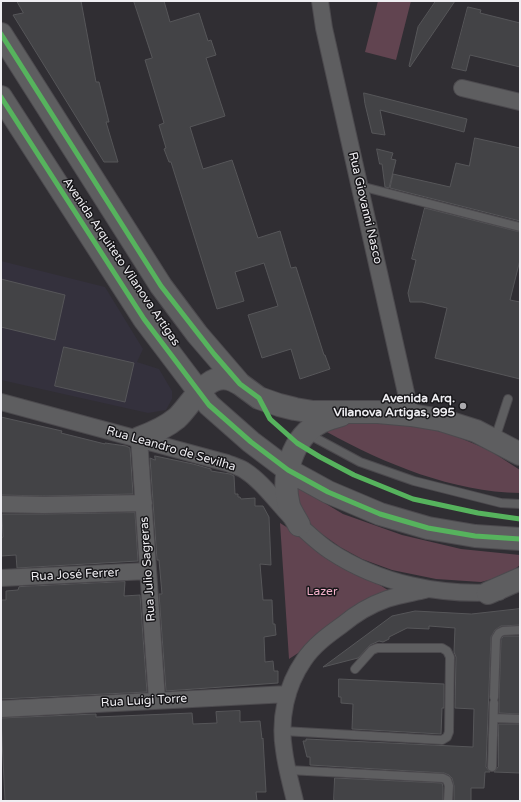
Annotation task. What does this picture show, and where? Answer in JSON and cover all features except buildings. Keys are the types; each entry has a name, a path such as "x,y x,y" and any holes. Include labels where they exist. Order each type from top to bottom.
{"main road":[{"name":"Avenida Arquiteto Vilanova Artigas","path":"1,34 161,286 197,334 240,384 259,398 279,405 313,412 378,412 411,415 446,422 476,431 511,451"},
{"name":"Avenida Arquiteto Vilanova Artigas","path":"1,97 144,319 209,405 251,442 288,470 328,492 380,514 428,528 475,536 520,539"},
{"path":"139,438 162,430 170,424 208,383 216,379 228,379 240,384"},
{"path":"299,525 289,506 287,490 288,470 297,443 305,433 321,422 350,413"},
{"path":"488,593 520,579"}],"street":[{"name":"Rua Giovanni Nasco","path":"320,1 324,28 411,415"},
{"path":"462,88 520,102"},
{"name":"Rua Leandro de Sevilha","path":"1,402 139,438 243,469 260,483 299,525 329,551 358,567 387,579 427,590 457,593 520,591"},
{"name":"Rua Julio Sagreras","path":"139,438 157,700"},
{"path":"1,504 144,503"},
{"name":"Rua José Ferrer","path":"1,578 148,572"},
{"path":"295,801 284,750 283,731 285,705 292,680 304,659 326,637 354,615 369,606 387,599 427,590"},
{"name":"Rua Luigi Torre","path":"1,709 288,694"}],"lane":[{"path":"360,186 520,227"},
{"path":"508,399 511,451"},
{"path":"305,433 360,462 414,481 501,503 520,504"},
{"path":"492,767 496,638 502,631 520,630"},
{"path":"283,731 442,740 447,737 449,732 450,657 447,651 442,648 377,648 372,650 355,669"},
{"path":"494,718 520,720"},
{"path":"288,770 442,778 447,780 449,786 448,801"}],"shaded area":[{"path":"1,261 105,287 143,349 137,362 159,369 172,391 172,399 166,410 148,413 1,380"}],"green space":[{"path":"378,1 411,1 396,60 365,52"},
{"path":"369,422 409,423 453,435 489,450 520,470 520,493 470,488 445,482 372,455 327,432 338,425"},
{"path":"296,486 343,514 402,535 461,549 520,555 520,565 507,575 481,582 436,579 392,570 362,559 340,547 312,527 300,508"},
{"name":"Lazer","path":"280,523 391,592 289,659"}],"cycle path":[{"path":"1,34 161,286 214,354 240,384 259,398 270,419 297,443 320,457 354,475 413,499 478,513 520,519"},
{"path":"1,97 144,319 209,405 251,442 288,470 328,492 380,514 428,528 475,536 520,539"}],"place":[{"name":"Avenida Arq. Vilanova Artigas, 995","path":"463,406"}]}
